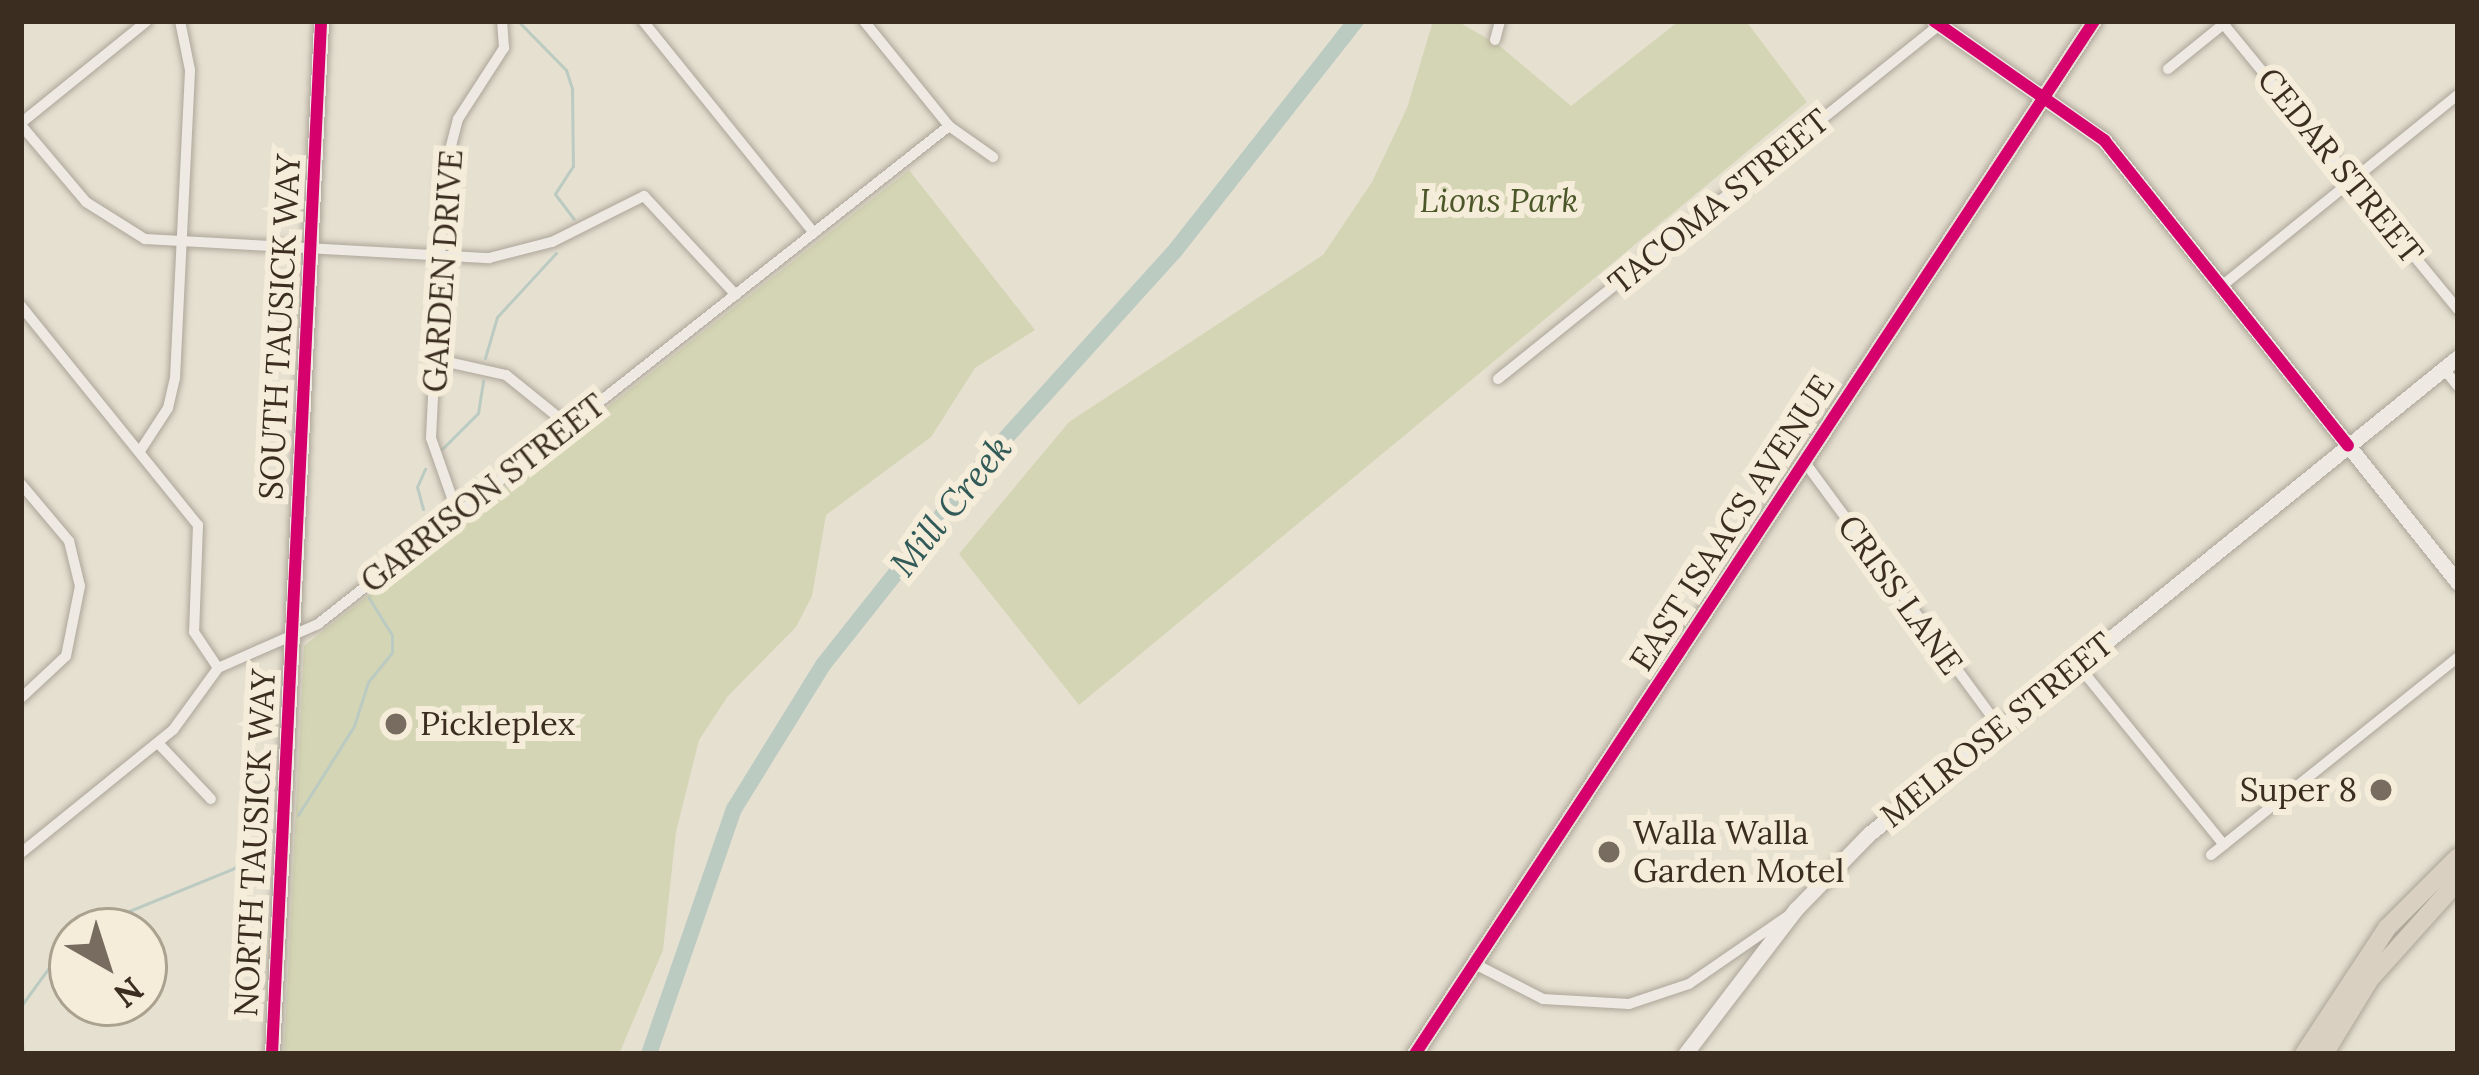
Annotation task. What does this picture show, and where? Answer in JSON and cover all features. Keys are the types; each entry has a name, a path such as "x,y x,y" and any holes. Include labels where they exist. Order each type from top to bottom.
{"highway":[{"path":"2304,1054 2387,928 2458,857"},
{"path":"2324,1054 2370,979 2458,881"}],"main road":[{"name":"SOUTH TAUSICK WAY","path":"292,635 321,21"},
{"name":"EAST ISAACS AVENUE","path":"1415,1054 2094,21"},
{"path":"1937,23 2104,140 2458,583"},
{"name":"MELROSE STREET","path":"1685,1054 1796,909 1856,845 2458,357"},
{"name":"NORTH TAUSICK WAY","path":"272,1054 292,635"}],"street":[{"path":"147,21 21,124 100,215 145,239 440,258 533,249 644,196 736,295"},
{"path":"140,451 173,393 190,70 180,21"},
{"name":"GARDEN DRIVE","path":"457,512 433,461 440,258 452,139 506,39 502,21"},
{"path":"643,21 814,233"},
{"path":"864,21 949,126 993,158"},
{"path":"1495,40 1500,21"},
{"path":"2168,69 2224,22"},
{"name":"CEDAR STREET","path":"2224,22 2458,310"},
{"name":"TACOMA STREET","path":"1498,379 1937,23"},
{"path":"2223,285 2458,95"},
{"name":"GARRISON STREET","path":"21,854 158,743 218,668 318,624 949,126"},
{"path":"21,306 202,535 194,625 218,668"},
{"path":"434,358 506,375 568,425"},
{"path":"2444,369 2458,386"},
{"name":"CRISS LANE","path":"1804,461 1999,726"},
{"path":"21,484 69,541 80,586 66,656 21,698"},
{"path":"2211,855 2458,657"},
{"path":"2078,664 2224,845"},
{"path":"158,743 211,799"},
{"path":"1475,964 1543,999 1629,1004 1689,984 1796,909"}],"green space":[{"name":"Lions Park","path":"1433,21 1457,21 1500,46 1571,106 1679,21 1746,21 1807,102 1079,705 959,554 1069,422 1323,255 1372,182 1407,108"},
{"path":"909,170 1035,330 975,368 931,437 826,515 812,596 796,627 728,696 699,740 676,832 663,950 619,1054 284,1054 304,646"}],"waterway":[{"path":"518,21 566,70 572,88 573,166 555,194 574,219"},
{"name":"Mill Creek","path":"649,1054 734,809 823,665 984,462 1174,252 1356,21"},
{"path":"485,358 497,317 556,253"},
{"path":"442,449 478,413 483,380"},
{"path":"423,509 417,487 425,469"},
{"path":"457,493 481,475"},
{"path":"421,524 443,504"},
{"path":"361,580 420,524"},
{"path":"298,815 354,726 368,682 392,652 392,635 369,598"},
{"path":"139,907 234,868 268,842"},
{"path":"21,1006 48,969"},
{"path":"21,1032 23,1054"}],"cycle path":[{"path":"272,1054 321,21"},
{"path":"1934,21 2104,140 2348,446"},
{"path":"1415,1054 2094,21"}],"place":[{"name":"Pickleplex","path":"396,724"},
{"name":"Super 8","path":"2381,790"},
{"name":"Walla Walla Garden Motel","path":"1609,852"}]}
